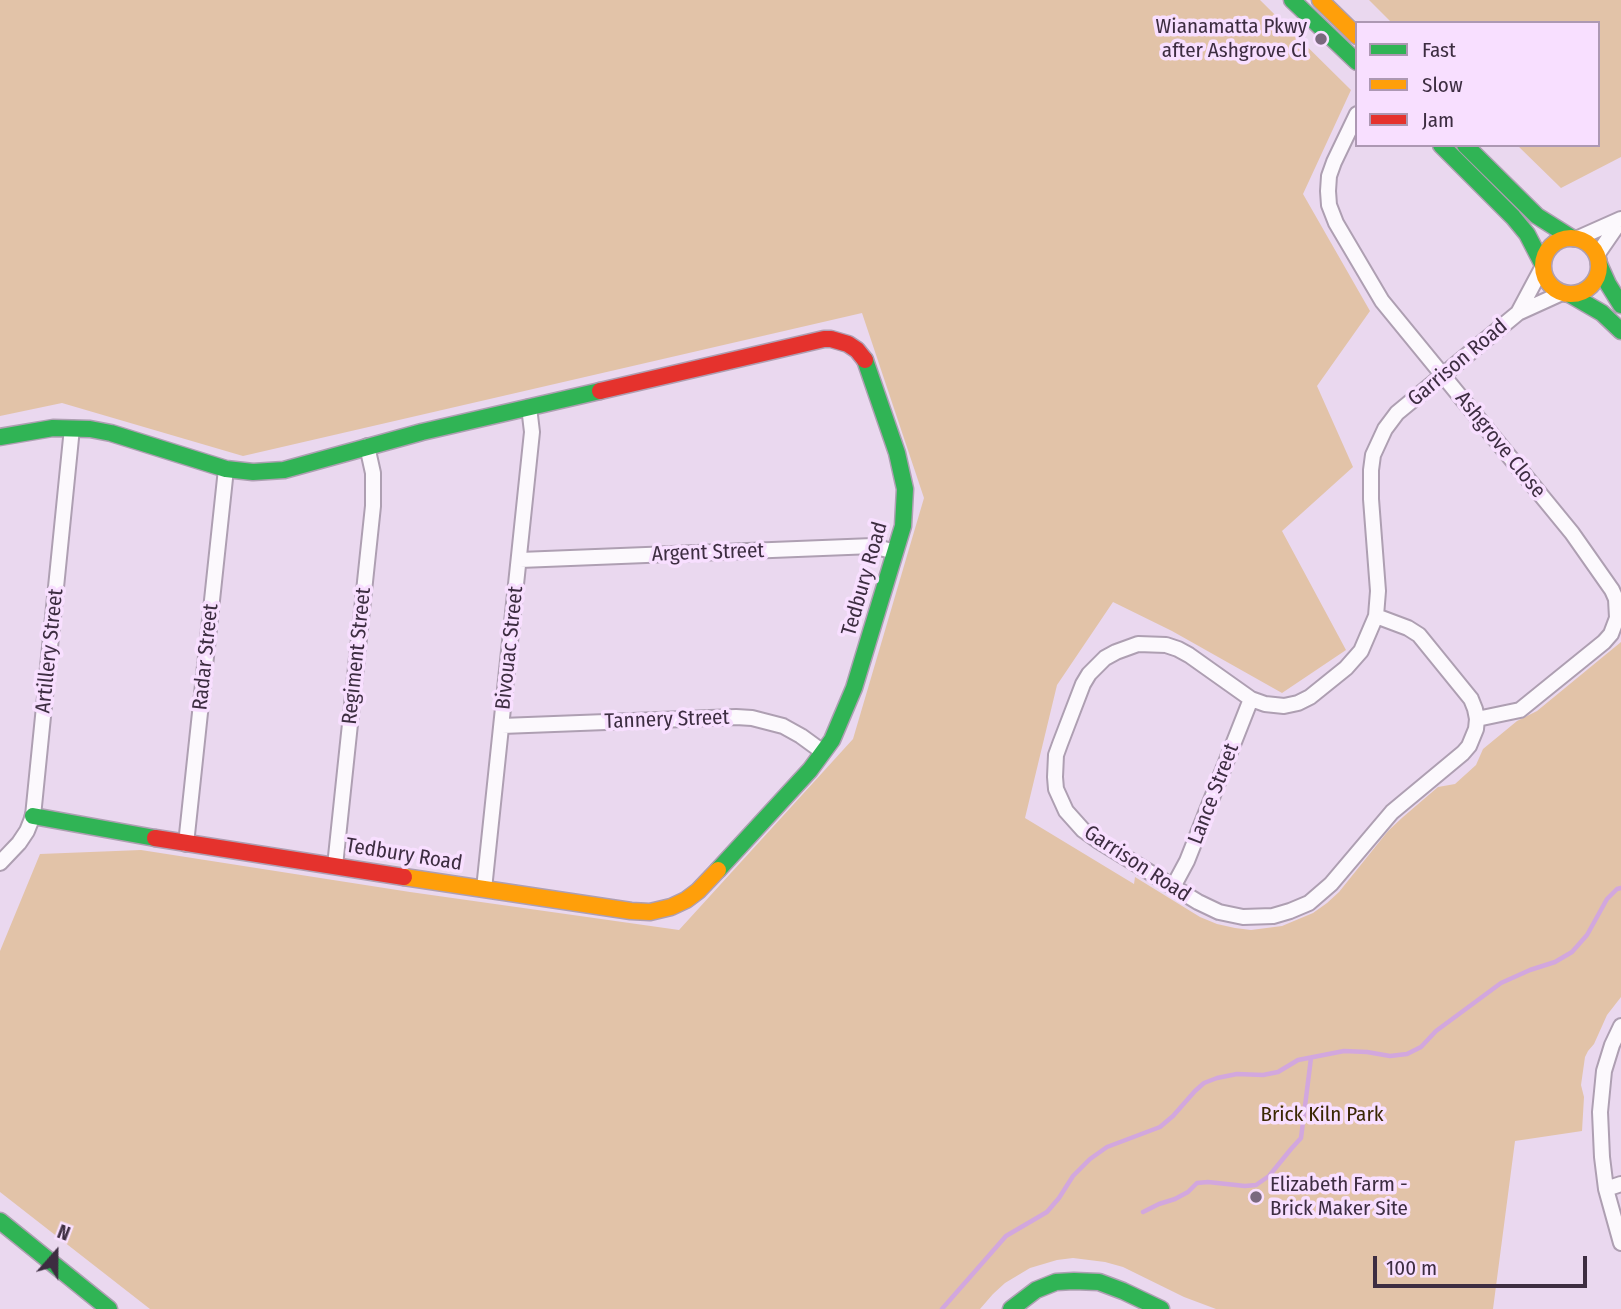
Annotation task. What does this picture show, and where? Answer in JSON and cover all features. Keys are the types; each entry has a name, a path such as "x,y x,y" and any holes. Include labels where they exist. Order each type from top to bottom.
{"street":[{"path":"1292,0 1355,60"},
{"path":"1320,0 1355,35"},
{"name":"Ashgrove Close","path":"1355,118 1329,176 1329,205 1336,223 1382,301 1572,533 1612,590 1618,607 1615,626 1604,642 1531,702 1520,710 1477,719"},
{"path":"1443,147 1527,234 1549,285 1602,313 1621,331"},
{"path":"1467,147 1537,216 1589,244 1621,305"},
{"path":"1542,265 1548,249 1560,240 1574,238 1621,220"},
{"path":"1567,294 1578,294 1590,288 1597,277 1598,260 1621,220"},
{"name":"Garrison Road","path":"1518,313 1542,265"},
{"name":"Garrison Road","path":"1477,719 1469,746 1392,811 1331,884 1308,903 1281,914 1265,917 1243,917 1219,912 1173,887 1083,831 1066,811 1056,789 1055,766 1060,744 1089,674 1105,658 1127,647 1153,644 1178,649 1251,699 1284,706 1310,697 1346,668 1367,640 1376,616 1378,591 1371,470 1373,456 1384,429 1398,413 1518,313 1567,294"},
{"name":"Tedbury Road","path":"0,437 34,430 72,428 111,433 226,469 253,472 284,470 422,432 824,339 848,344 865,360 901,468 905,489 903,526 838,729 810,770 698,891 671,907 650,912 631,911 186,844 33,816"},
{"name":"Bivouac Street","path":"484,889 532,432 529,407"},
{"name":"Artillery Street","path":"0,863 19,843 33,816 72,428"},
{"name":"Regiment Street","path":"335,866 373,506 373,473 367,446"},
{"name":"Radar Street","path":"186,844 226,469"},
{"name":"Argent Street","path":"520,560 873,546 895,552"},
{"path":"1376,616 1419,635 1471,699 1477,719"},
{"name":"Lance Street","path":"1173,887 1187,861 1251,699"},
{"name":"Tannery Street","path":"502,726 752,718 783,726 823,752"},
{"path":"1621,1026 1604,1071 1600,1112 1606,1189 1621,1243"},
{"path":"1606,1189 1621,1184"},
{"path":"0,1221 109,1309"},
{"path":"1011,1309 1036,1290 1055,1282 1074,1280 1099,1282 1161,1309"}],"green space":[{"name":"Brick Kiln Park","path":"0,0 1260,0 1351,90 1303,194 1370,311 1317,386 1353,467 1282,531 1346,650 1282,693 1172,631 1113,602 1057,685 1025,818 1134,884 1135,877 1200,917 1217,924 1251,930 1282,926 1313,913 1327,903 1403,817 1438,787 1455,784 1476,765 1483,749 1517,721 1537,711 1621,642 1621,997 1607,1015 1585,1057 1581,1085 1584,1097 1582,1131 1515,1141 1493,1309 1216,1309 1184,1297 1123,1267 1073,1258 1030,1268 1005,1283 980,1309 150,1309 0,1192 0,951 40,854 141,850 679,930 853,739 924,498 862,313 243,456 62,403 0,416"},
{"path":"1369,0 1621,0 1621,157 1561,188 1519,147 1600,147 1600,21 1390,21"}],"waterway":[{"path":"942,1309 1006,1236 1047,1212 1073,1176 1090,1159 1107,1147 1160,1127 1204,1083 1237,1074 1263,1075 1278,1072 1298,1060 1344,1051 1390,1056 1407,1054 1421,1047 1436,1031 1501,983 1555,962 1572,952 1587,935 1607,899 1621,888"},
{"path":"1143,1212 1175,1199 1197,1183 1256,1185 1269,1176 1301,1138 1311,1058"}],"traffic: fast":[{"path":"1292,0 1355,60"},
{"path":"1443,147 1513,217 1527,234 1542,263"},
{"path":"1467,147 1537,216 1572,238"},
{"path":"1599,264 1621,305"},
{"path":"1571,295 1602,313 1621,331"},
{"path":"718,870 810,770 832,740 854,688 903,526 905,489 897,453 865,360"},
{"path":"0,437 53,428 90,429 226,469 253,472 284,470 422,432 600,391"},
{"path":"33,816 155,838"},
{"path":"0,1221 109,1309"},
{"path":"1011,1309 1036,1290 1056,1282 1074,1281 1099,1282 1161,1309"}],"traffic: slow":[{"path":"1320,0 1355,34"},
{"path":"1565,238 1577,238 1587,242 1595,250 1599,266 1595,282 1587,290 1577,294 1565,294 1555,290 1547,282 1543,272 1543,260 1547,250 1555,242 1565,238"},
{"path":"404,877 650,912 686,900 718,870"}],"traffic: jam":[{"path":"600,391 824,339 848,344 865,360"},
{"path":"155,838 404,877"}],"place":[{"name":"Wianamatta Pkwy after Ashgrove Cl","path":"1321,39"},
{"name":"Elizabeth Farm - Brick Maker Site","path":"1256,1197"}]}
